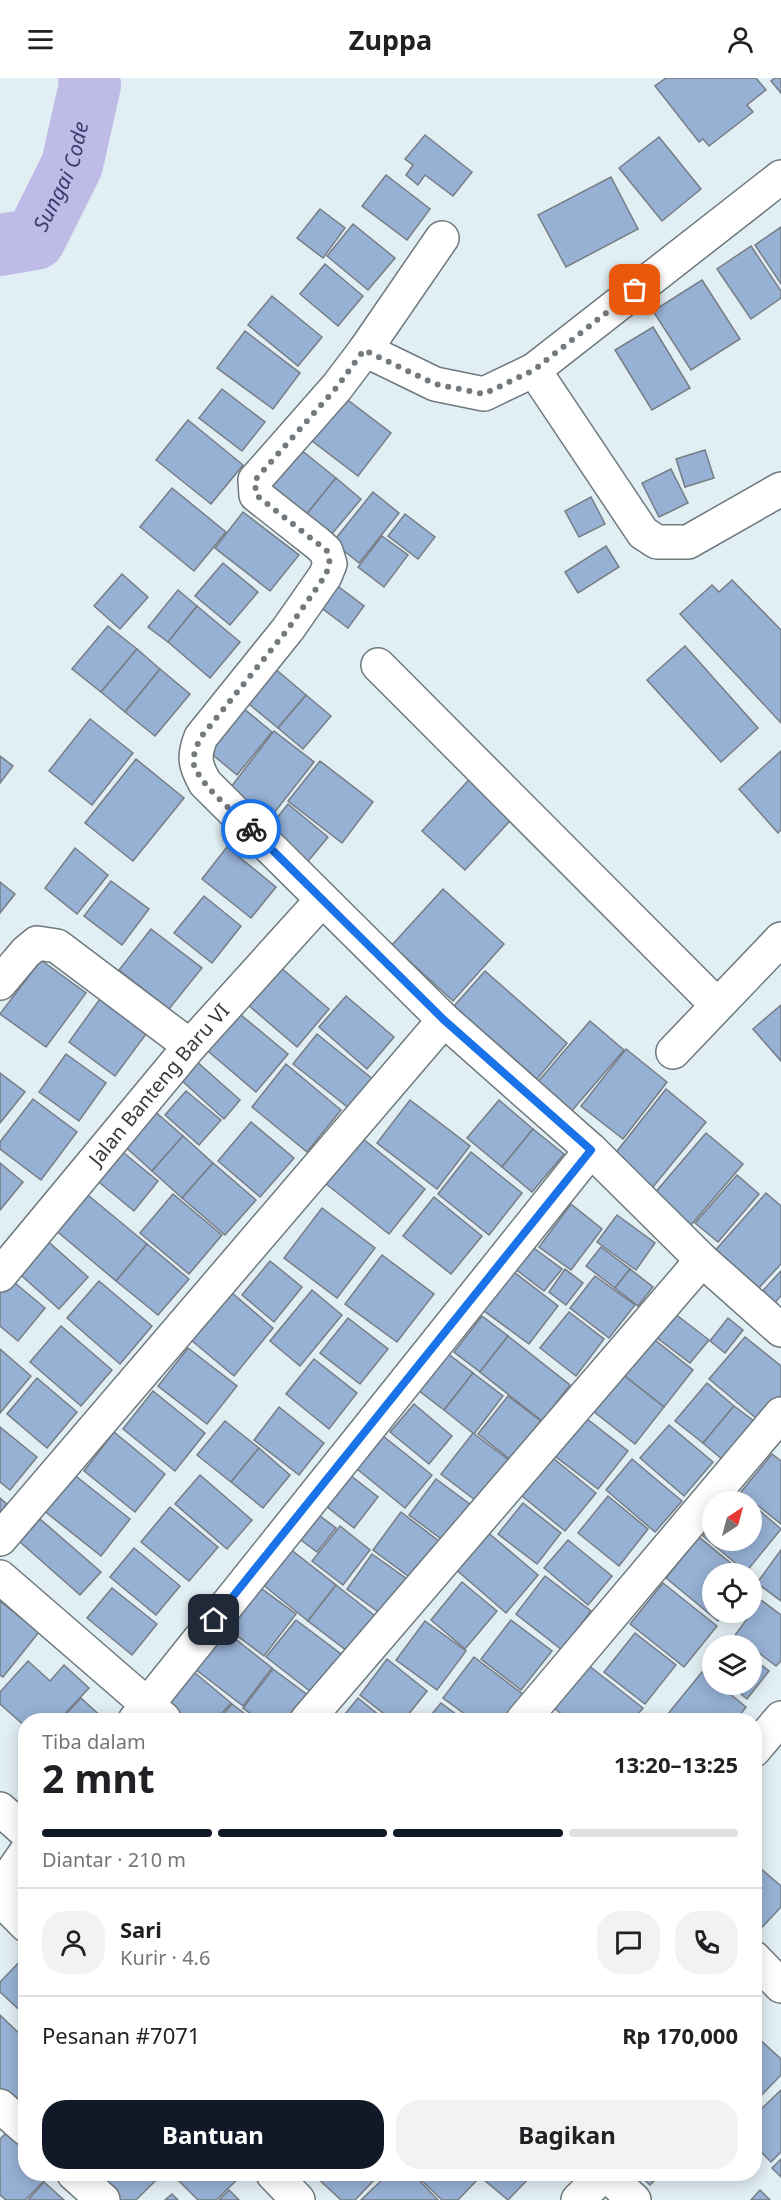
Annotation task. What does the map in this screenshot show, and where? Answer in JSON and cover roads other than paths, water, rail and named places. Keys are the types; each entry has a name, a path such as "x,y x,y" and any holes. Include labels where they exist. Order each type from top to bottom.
{"street":[{"path":"364,350 435,384 484,394 534,370 781,177"},
{"path":"442,238 337,387 255,480 256,495 327,551 330,564 325,576 288,629 201,737 195,752 194,765 205,783 444,1020 591,1150 702,1260 781,1330"},
{"path":"534,370 643,533 657,542 688,542 781,489"},
{"path":"378,665 717,1005"},
{"name":"Jalan Banteng Baru VI","path":"0,1275 190,1046 322,900"},
{"path":"673,1052 781,939"},
{"path":"0,983 26,952 37,943 57,946 190,1046"},
{"path":"0,1539 444,1020"},
{"path":"151,1713 591,1150"},
{"path":"313,1713 702,1260"},
{"path":"529,1713 781,1413"},
{"path":"0,1577 147,1713"},
{"path":"762,1741 781,1718"},
{"path":"0,1809 18,1825"},
{"path":"0,1890 18,1864"},
{"path":"0,1899 18,1916"},
{"path":"762,1966 781,1986"},
{"path":"82,2181 103,2200"},
{"path":"280,2181 298,2200"},
{"path":"578,2200 598,2181"},
{"path":"613,2181 634,2200"}],"waterway":[{"name":"Sungai Code","path":"0,245 35,239 72,165 90,85 89,78"}]}
